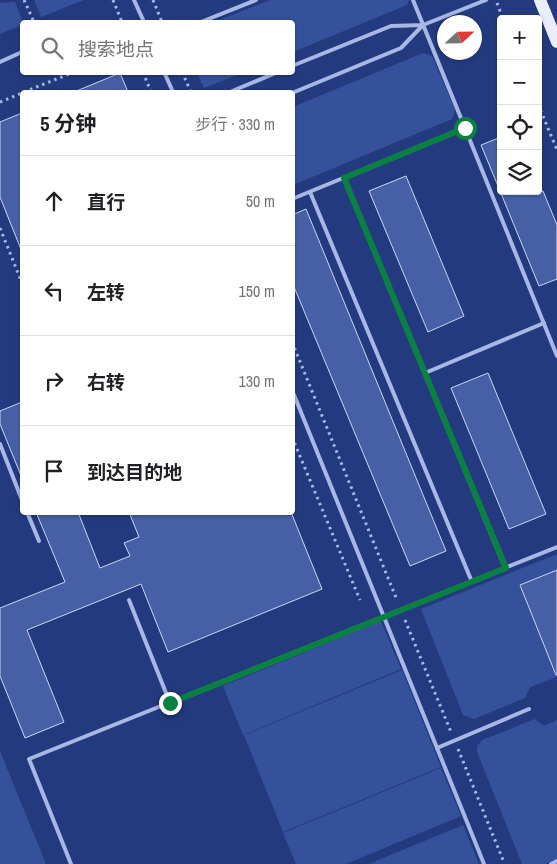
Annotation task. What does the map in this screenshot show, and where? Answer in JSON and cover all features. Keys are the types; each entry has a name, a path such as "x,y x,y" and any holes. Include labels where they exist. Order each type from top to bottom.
{"main road":[{"path":"540,0 557,42"}],"lane":[{"path":"134,0 143,20"},
{"path":"206,20 256,0"},
{"path":"412,0 557,356"},
{"path":"295,65 391,26 423,25 486,0"},
{"path":"295,92 401,48 423,25"},
{"path":"0,62 20,53"},
{"path":"165,75 172,90"},
{"path":"235,90 271,75"},
{"path":"295,198 465,128"},
{"path":"344,178 506,568"},
{"path":"310,192 472,582"},
{"path":"425,373 544,323"},
{"path":"295,397 484,864"},
{"path":"0,444 20,495"},
{"path":"29,515 39,541"},
{"path":"72,864 29,759 557,547"},
{"path":"128,600 170,703"},
{"path":"437,748 529,709"},
{"path":"551,864 557,861"}],"path":[{"path":"24,0 33,20"},
{"path":"113,0 121,20"},
{"path":"153,0 161,20"},
{"path":"495,0 501,15"},
{"path":"30,90 67,75"},
{"path":"143,75 150,90"},
{"path":"183,75 189,90"},
{"path":"0,102 20,94"},
{"path":"538,105 557,150"},
{"path":"0,228 20,279"},
{"path":"295,444 360,600"}],"shaded area":[{"path":"34,0 84,0 41,17"},
{"path":"270,0 409,0 407,5 295,51 295,20 220,20"},
{"path":"15,2 22,20 20,20 20,26 0,34 0,3"},
{"path":"423,53 432,56 455,110 452,119 295,184 295,106"},
{"path":"198,75 237,75 204,88"},
{"path":"557,554 557,570 520,585 557,677 530,687 525,698 474,719 463,715 421,609"},
{"path":"381,621 401,669 243,735 223,686"},
{"path":"402,670 441,767 283,832 244,735"},
{"path":"535,719 544,726 557,720 557,859 545,864 522,864 477,752 477,746 482,740"},
{"path":"0,751 46,864 0,864"},
{"path":"441,768 461,816 346,864 296,864 283,833"},
{"path":"463,825 479,864 369,864"}],"building":[{"path":"115,75 121,75 127,90 79,90"},
{"path":"20,114 20,247 0,197 0,122"},
{"path":"497,139 497,184 481,145"},
{"path":"406,176 464,316 428,332 369,191"},
{"path":"543,191 557,225 557,279 539,286 502,195 542,195"},
{"path":"306,209 446,551 410,566 295,289 295,214"},
{"path":"488,373 546,514 509,529 451,388"},
{"path":"20,403 20,473 0,424 0,411"},
{"path":"37,515 79,515 100,568 130,556 124,543 139,537 130,515 292,515 322,589 168,652 141,584 27,630 64,722 25,738 0,676 0,608 65,582"},
{"path":"557,570 557,675 556,675 520,585"}],"route":[{"path":"170,703 506,568 344,178 465,128"}]}
